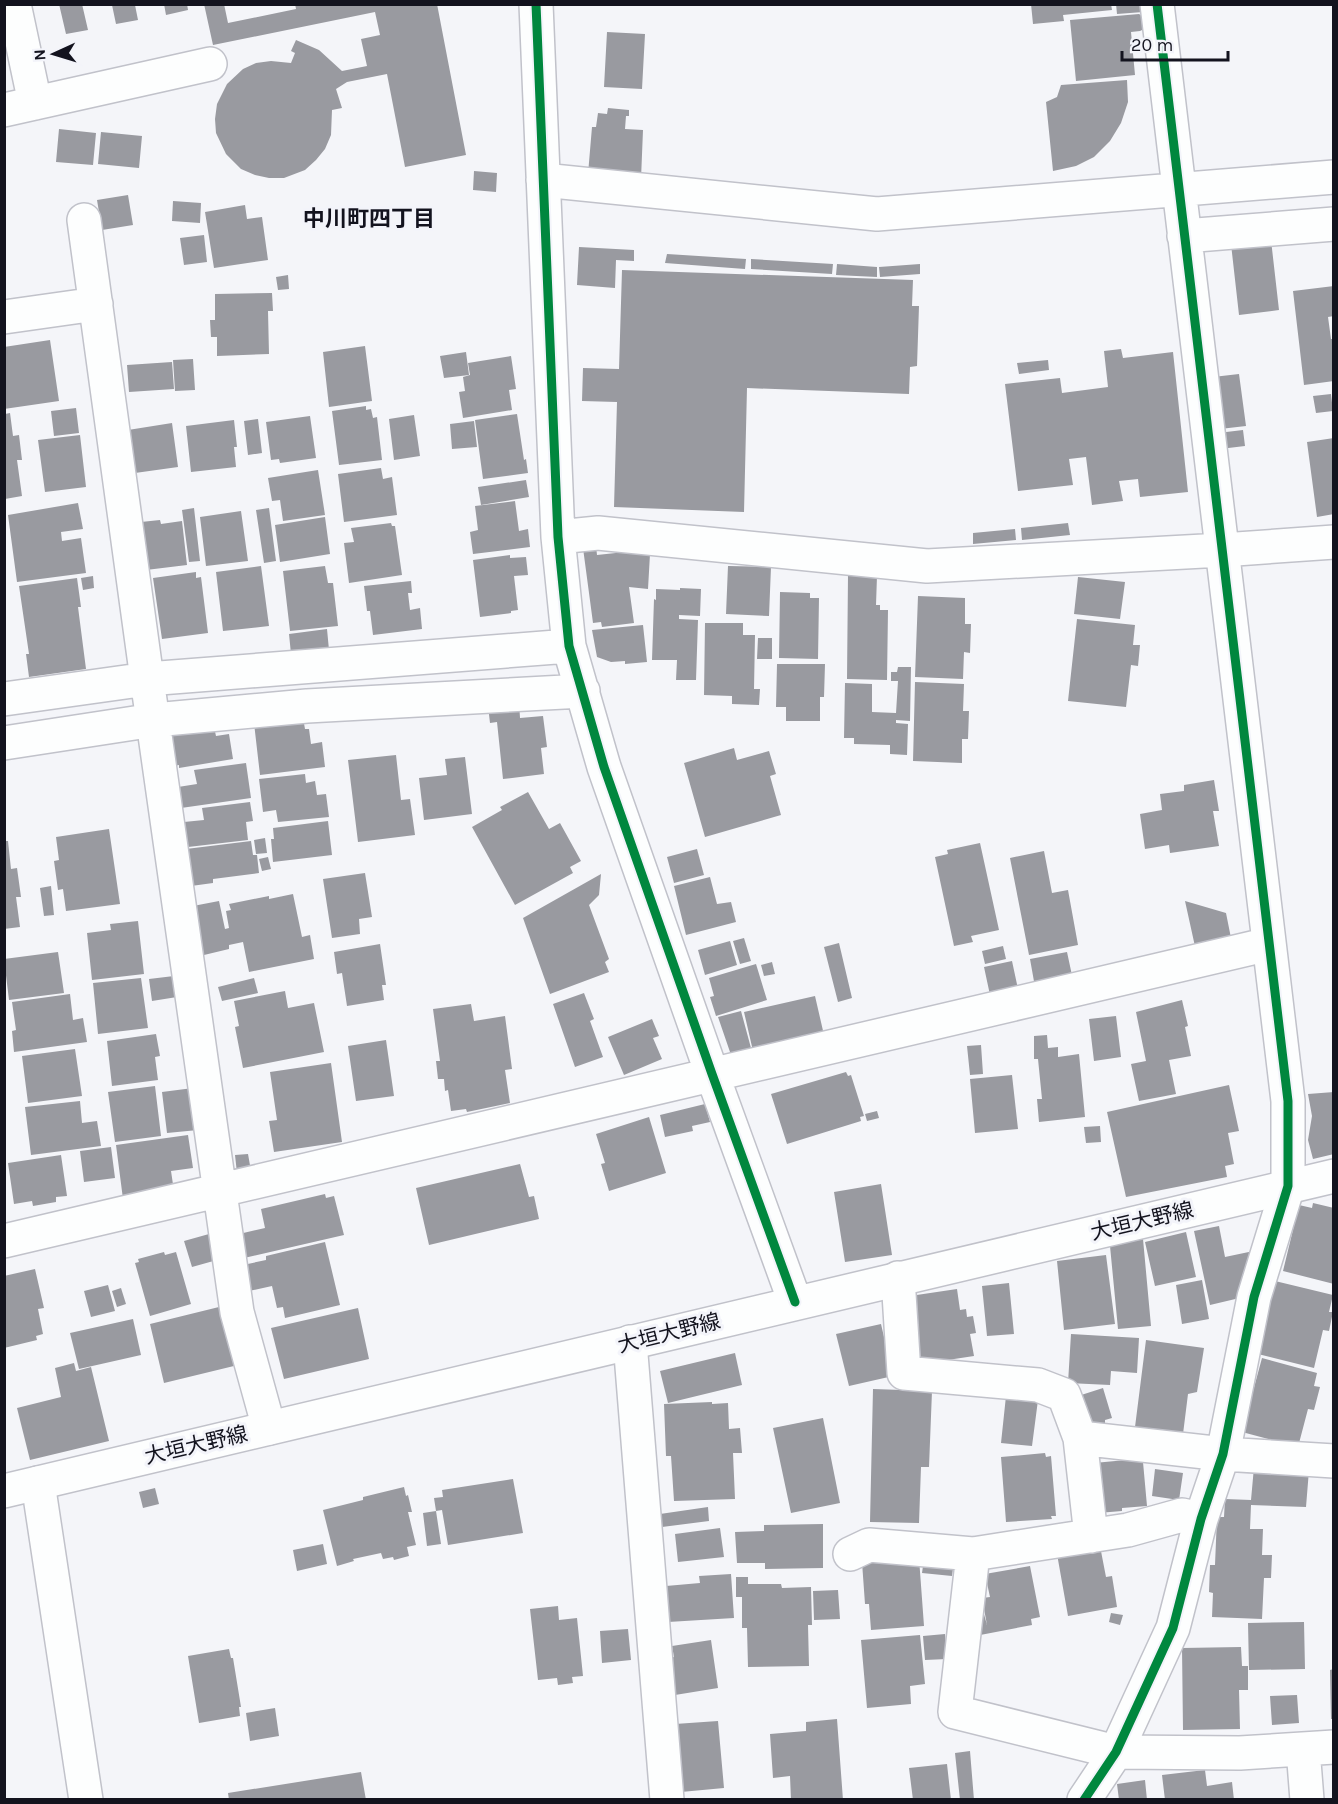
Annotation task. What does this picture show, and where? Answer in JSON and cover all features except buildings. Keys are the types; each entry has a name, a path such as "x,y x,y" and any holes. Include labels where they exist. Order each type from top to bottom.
{"street":[{"path":"14,4 20,106 210,64"},
{"path":"536,4 558,537 569,646 604,766 795,1302"},
{"path":"1084,1800 1116,1752 1173,1628 1201,1519 1223,1454 1254,1297 1288,1186 1288,1101 1157,4"},
{"path":"543,180 877,214 1334,177"},
{"path":"84,220 237,1312 269,1428"},
{"path":"1184,236 1334,225"},
{"path":"4,316 96,304"},
{"path":"558,537 598,533 927,566 1334,542"},
{"path":"4,699 147,679 569,646"},
{"path":"4,742 154,720 307,706 583,691"},
{"path":"4,1241 1269,944"},
{"name":"大垣大野線","path":"4,1491 1334,1176"},
{"path":"898,1278 904,1373 1038,1385 1064,1395 1080,1438 1091,1536"},
{"path":"630,1342 667,1800"},
{"path":"1080,1438 1223,1454 1334,1461"},
{"path":"38,1483 86,1800"},
{"path":"850,1554 869,1545 973,1554 1128,1530 1182,1515 1201,1519"},
{"path":"973,1554 956,1712 1116,1752 1240,1753 1318,1748 1307,1800"}],"cycle path":[{"path":"536,4 558,537 569,646 604,767 795,1302"},
{"path":"1084,1800 1116,1752 1173,1628 1201,1519 1223,1454 1254,1297 1288,1186 1288,1101 1157,4"}],"district":[{"name":"中川町四丁目","path":"369,218"}]}
